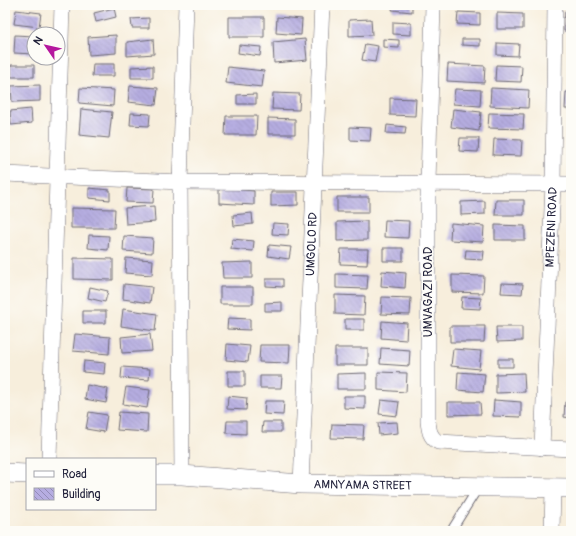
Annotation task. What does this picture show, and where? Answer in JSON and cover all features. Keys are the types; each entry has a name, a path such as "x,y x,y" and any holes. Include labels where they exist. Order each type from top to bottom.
{"street":[{"path":"49,458 62,5"},
{"path":"182,475 180,182 186,5"},
{"name":"UMGOLO RD","path":"301,484 313,182 322,5"},
{"name":"UMVAGAZI ROAD","path":"434,5 428,182 428,421 430,433 433,439 438,442 571,449"},
{"name":"MPEZENI ROAD","path":"542,448 553,184 555,5"},
{"path":"5,174 180,182 428,182 571,184"},
{"path":"5,473 26,474"},
{"name":"AMNYAMA STREET","path":"156,475 182,475 301,484 562,488"},
{"path":"552,531 562,488"}],"lane":[{"path":"451,531 479,487"},
{"path":"444,531 456,523"}],"building":[{"path":"281,5 304,5 304,8"},
{"path":"393,5 412,5 412,12 392,10"},
{"path":"114,8 116,17 96,22 94,13"},
{"path":"16,10 41,13 39,26 14,24"},
{"path":"565,11 571,12 571,31 564,31"},
{"path":"458,12 480,13 480,25 457,24"},
{"path":"497,13 523,14 523,29 497,29"},
{"path":"229,17 264,17 264,37 229,37"},
{"path":"277,17 302,19 301,35 276,33"},
{"path":"149,18 149,28 132,28 131,19"},
{"path":"371,19 372,35 349,36 349,20"},
{"path":"393,22 411,23 411,35 393,34"},
{"path":"15,35 26,36 26,54 14,53"},
{"path":"116,35 116,53 89,55 88,37"},
{"path":"153,39 154,54 127,56 127,42"},
{"path":"305,39 307,60 274,63 273,42"},
{"path":"383,39 399,40 399,48 383,47"},
{"path":"462,39 480,39 480,46 462,45"},
{"path":"497,43 519,44 518,56 497,55"},
{"path":"365,44 378,46 375,62 362,60"},
{"path":"239,45 261,47 260,56 238,53"},
{"path":"93,64 114,64 114,76 92,76"},
{"path":"448,64 485,66 484,83 447,81"},
{"path":"11,65 34,66 34,77 11,77"},
{"path":"496,65 522,66 521,82 495,81"},
{"path":"153,66 153,78 131,78 131,67"},
{"path":"228,67 264,71 262,87 226,83"},
{"path":"40,85 40,101 12,102 11,86"},
{"path":"130,86 158,88 156,105 128,102"},
{"path":"80,88 114,90 113,106 79,103"},
{"path":"491,88 529,90 528,108 490,106"},
{"path":"455,89 481,90 480,106 453,104"},
{"path":"566,92 571,92 571,109 565,109"},
{"path":"273,93 300,94 299,110 272,109"},
{"path":"256,94 256,104 237,104 237,95"},
{"path":"390,98 416,99 415,116 390,115"},
{"path":"31,109 32,123 11,125 10,111"},
{"path":"81,109 112,112 109,138 79,135"},
{"path":"453,109 481,112 479,131 451,127"},
{"path":"131,113 150,114 149,126 130,125"},
{"path":"489,113 524,114 523,129 488,128"},
{"path":"226,116 257,116 256,135 225,135"},
{"path":"268,118 295,119 295,134 268,134"},
{"path":"387,125 406,127 405,134 386,133"},
{"path":"350,127 371,128 370,141 350,140"},
{"path":"460,138 479,138 478,152 459,151"},
{"path":"494,139 522,140 521,156 493,155"},
{"path":"89,188 110,190 110,200 89,198"},
{"path":"127,188 154,189 153,203 126,202"},
{"path":"219,188 254,191 254,205 219,203"},
{"path":"271,192 298,192 298,205 271,206"},
{"path":"337,197 369,197 369,212 337,212"},
{"path":"496,200 524,200 524,215 495,215"},
{"path":"485,201 485,214 461,215 461,202"},
{"path":"154,206 155,222 126,224 125,208"},
{"path":"71,208 115,209 114,228 71,228"},
{"path":"252,213 253,224 234,226 233,215"},
{"path":"385,220 409,221 408,238 384,237"},
{"path":"367,221 367,240 337,241 337,222"},
{"path":"273,223 289,224 288,235 272,234"},
{"path":"451,223 484,226 483,242 450,240"},
{"path":"495,225 525,226 525,240 495,240"},
{"path":"89,235 109,236 108,250 88,248"},
{"path":"124,236 153,238 152,253 123,251"},
{"path":"232,239 254,241 253,251 231,249"},
{"path":"269,245 291,247 289,259 268,256"},
{"path":"383,248 403,248 403,261 383,261"},
{"path":"341,249 368,249 367,265 340,264"},
{"path":"466,250 484,251 483,260 465,259"},
{"path":"74,258 113,259 113,280 74,279"},
{"path":"126,258 153,260 152,275 125,273"},
{"path":"252,262 252,278 223,278 222,263"},
{"path":"382,271 406,273 405,288 381,286"},
{"path":"336,274 368,275 367,289 336,288"},
{"path":"452,275 484,276 483,293 452,292"},
{"path":"266,279 283,279 283,287 266,286"},
{"path":"502,283 523,284 522,294 501,293"},
{"path":"124,284 152,287 150,303 123,299"},
{"path":"90,287 108,291 105,302 88,298"},
{"path":"220,287 253,287 253,304 220,304"},
{"path":"335,295 365,296 364,315 335,314"},
{"path":"382,297 411,298 410,315 381,314"},
{"path":"462,297 481,298 480,309 461,308"},
{"path":"282,302 282,311 265,311 265,303"},
{"path":"123,309 157,314 155,331 121,326"},
{"path":"83,311 106,311 106,323 83,323"},
{"path":"228,318 250,319 250,330 227,329"},
{"path":"345,319 364,319 364,330 345,330"},
{"path":"382,321 407,323 406,340 381,338"},
{"path":"450,326 485,326 484,342 450,342"},
{"path":"496,327 522,327 522,341 497,342"},
{"path":"75,334 110,337 109,354 73,351"},
{"path":"150,334 152,351 122,353 121,337"},
{"path":"227,344 250,346 248,362 226,360"},
{"path":"260,345 290,345 289,363 259,362"},
{"path":"335,348 368,348 368,365 335,365"},
{"path":"381,348 410,350 409,366 380,364"},
{"path":"453,349 481,351 479,369 451,366"},
{"path":"498,359 513,359 513,367 498,367"},
{"path":"84,361 105,363 104,374 83,372"},
{"path":"122,367 150,369 149,380 121,378"},
{"path":"228,371 245,371 245,386 228,386"},
{"path":"378,372 407,373 406,392 378,390"},
{"path":"458,372 485,374 483,392 457,390"},
{"path":"366,373 366,389 337,389 337,374"},
{"path":"524,373 525,392 496,393 496,374"},
{"path":"260,376 282,376 281,388 260,388"},
{"path":"87,385 108,389 106,403 85,399"},
{"path":"126,387 150,390 147,408 123,404"},
{"path":"228,396 247,398 246,410 227,409"},
{"path":"344,396 365,396 365,409 344,408"},
{"path":"381,400 399,402 397,416 379,414"},
{"path":"494,400 521,402 521,417 493,416"},
{"path":"265,401 284,401 283,415 264,414"},
{"path":"448,402 480,402 481,414 448,415"},
{"path":"565,402 571,402 571,418 564,417"},
{"path":"89,412 107,415 104,432 86,429"},
{"path":"119,412 148,414 147,432 117,430"},
{"path":"227,421 246,421 246,434 226,433"},
{"path":"263,422 281,422 281,432 262,432"},
{"path":"397,422 398,433 379,435 378,423"},
{"path":"332,424 364,425 363,439 331,438"}]}
